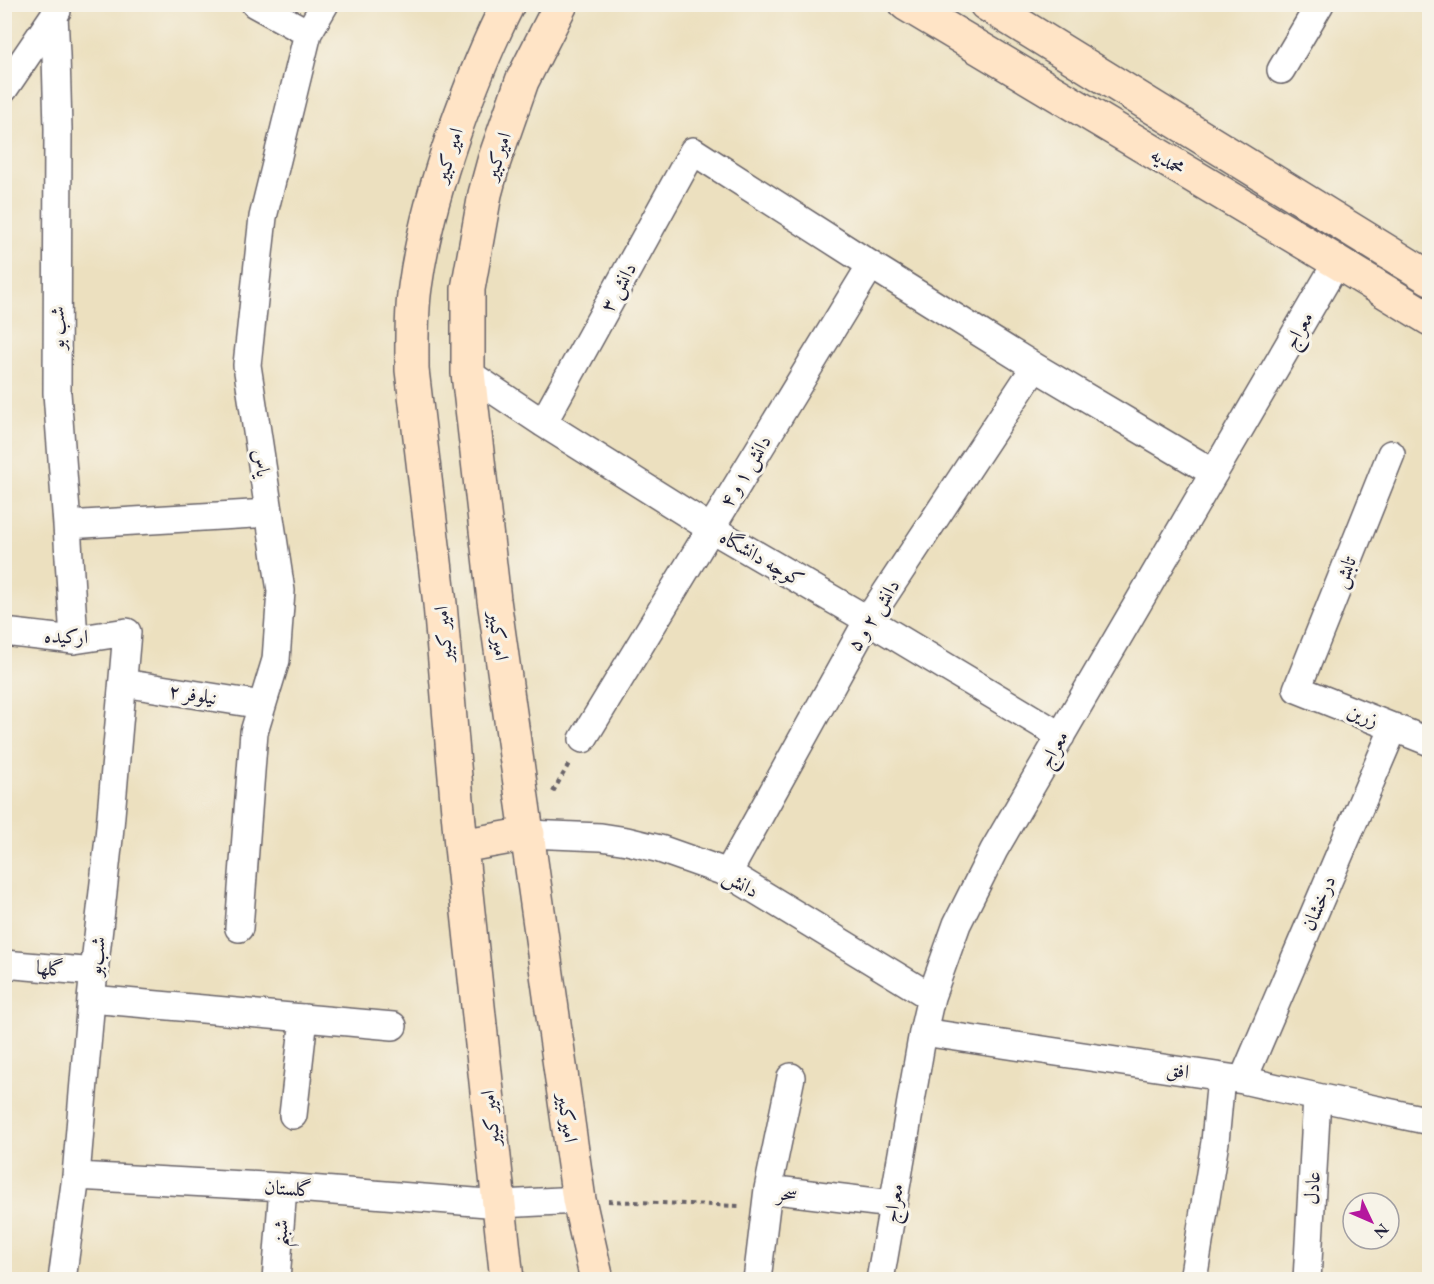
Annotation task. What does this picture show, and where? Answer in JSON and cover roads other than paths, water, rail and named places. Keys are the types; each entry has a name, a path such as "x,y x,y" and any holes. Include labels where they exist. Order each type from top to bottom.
{"street":[{"path":"255,4 308,33"},
{"name":"یاس","path":"239,928 254,732 276,660 281,591 247,365 263,216 308,33 325,4"},
{"name":"امیر کبیر","path":"507,1280 461,846 440,604 412,370 412,331 414,289 442,167 478,66 508,4"},
{"name":"امیرکبیر","path":"561,4 522,81 485,194 468,289 468,373 494,600 579,1200 597,1280"},
{"name":"محمدیه","path":"906,4 1430,319"},
{"name":"محمدیه","path":"986,4 1430,278"},
{"path":"1281,70 1320,4"},
{"path":"4,89 57,10"},
{"name":"شب بو","path":"57,10 57,393 74,640"},
{"name":"دانش ۳","path":"543,423 693,151 871,265"},
{"name":"معراج","path":"880,1280 923,1032 931,997 957,924 994,850 1337,262"},
{"path":"871,265 1035,367 1214,473"},
{"name":"دانش ۱ و ۴","path":"584,739 871,265"},
{"name":"دانش ۲ و ۵","path":"728,873 868,620 1035,367"},
{"name":"کوچه دانشگاه","path":"468,373 710,528 1061,736"},
{"name":"تابش","path":"1297,689 1391,454"},
{"path":"67,525 269,513"},
{"name":"ارکیده","path":"4,632 74,640 127,632"},
{"name":"شب‌بو","path":"62,1280 76,1176 90,999 110,838 127,632"},
{"name":"نیلوفر ۲","path":"123,683 262,705"},
{"name":"زرین","path":"1297,689 1430,742"},
{"name":"درخشان","path":"1193,1280 1215,1142 1232,1078 1394,727"},
{"path":"461,846 528,834"},
{"name":"دانش","path":"528,834 601,837 627,841 660,849 728,873 931,997"},
{"name":"گلها","path":"4,964 95,972"},
{"path":"90,999 393,1026"},
{"path":"293,1115 304,1018"},
{"name":"افق","path":"923,1032 1232,1078 1430,1121"},
{"path":"767,1198 791,1077"},
{"name":"عادل","path":"1307,1280 1317,1097"},
{"name":"گلستان","path":"76,1176 283,1187 500,1204 579,1200"},
{"name":"شبنم","path":"276,1280 283,1187"},
{"name":"سحر","path":"757,1280 767,1198 892,1204"}]}
